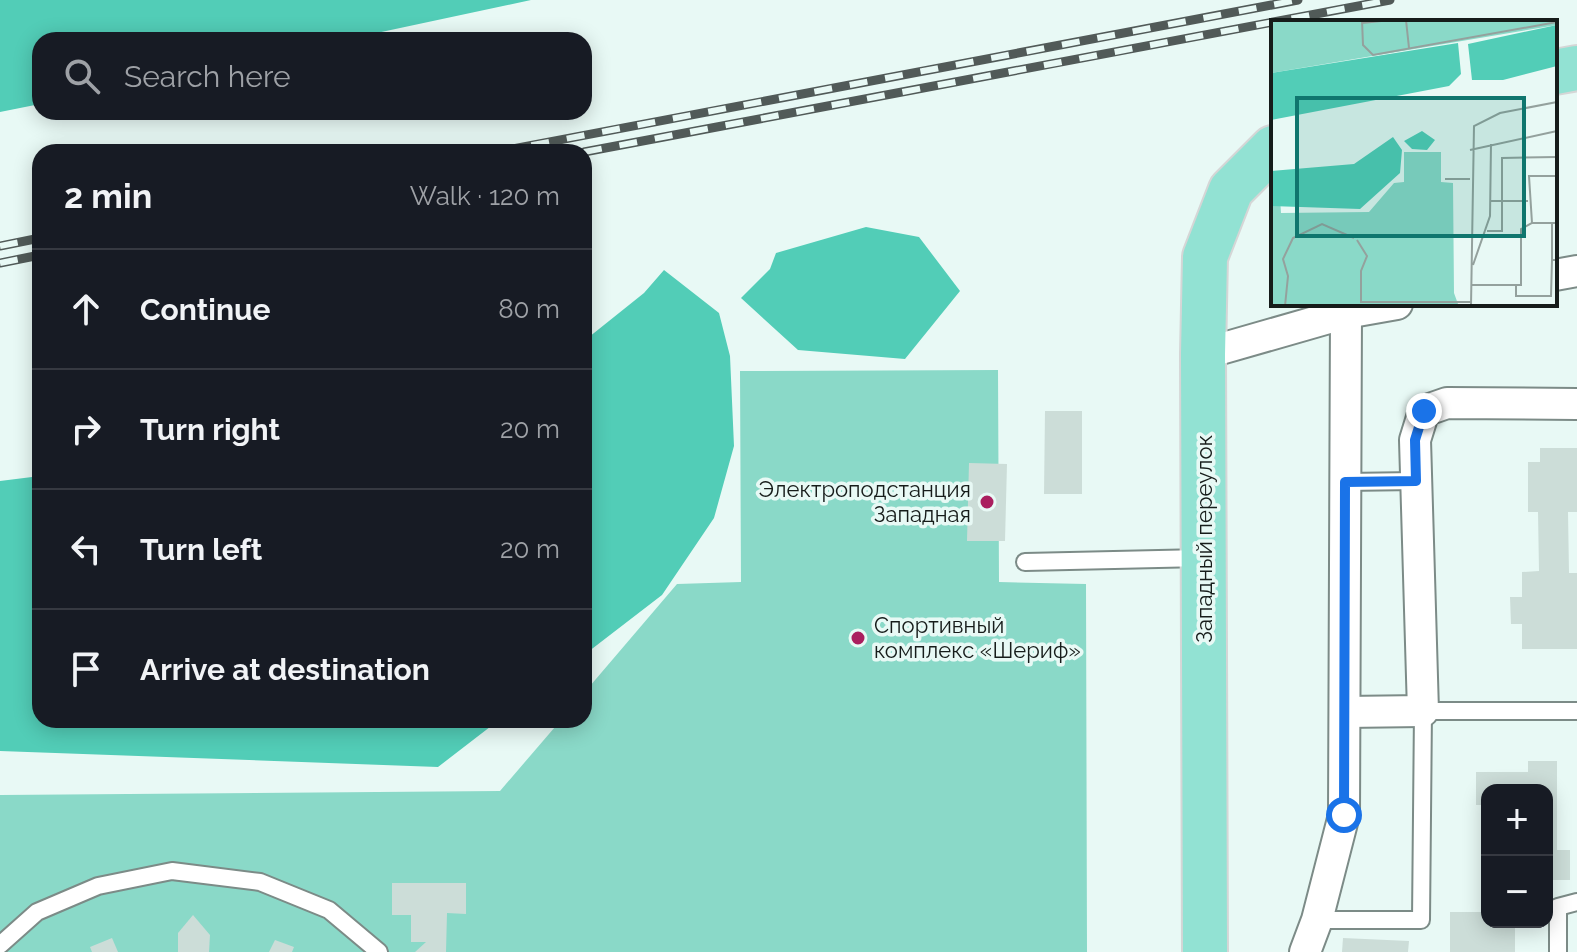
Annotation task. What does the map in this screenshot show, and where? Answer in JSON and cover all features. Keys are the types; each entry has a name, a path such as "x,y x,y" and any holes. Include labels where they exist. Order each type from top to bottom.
{"main road":[{"path":"1557,72 1577,68"},
{"name":"Западный переулок","path":"1205,952 1205,257 1231,190 1271,150"}],"street":[{"path":"1557,275 1577,271"},
{"path":"1203,354 1346,313 1386,306"},
{"path":"1305,952 1317,920 1344,815 1346,313"},
{"path":"1345,712 1423,711 1415,440 1424,411 1447,403 1577,404"}],"lane":[{"path":"1345,482 1416,481"},
{"path":"1025,562 1204,558"},
{"path":"1317,920 1421,920 1423,711 1577,711"},
{"path":"0,945 37,912 74,896 98,886 172,871 260,882 329,910 379,952"},
{"path":"1558,952 1558,907 1577,902"}],"green space":[{"path":"0,0 531,0 381,32 32,32 32,106 0,112"},
{"path":"866,227 919,237 960,291 905,359 798,350 741,298 770,269 776,253"},
{"path":"664,270 719,313 730,356 734,446 714,518 662,595 592,649 592,335 644,293"},
{"name":"Спортивный комплекс «Шериф»","path":"998,370 999,582 1086,584 1087,952 0,952 0,795 500,791 554,728 592,728 592,684 677,584 741,582 740,371"},
{"path":"32,477 32,728 489,728 438,767 0,751 0,481"}],"building":[{"path":"1045,411 1082,411 1082,494 1044,494"},
{"path":"1540,448 1577,448 1577,512 1568,512 1569,573 1577,573 1577,649 1522,649 1522,624 1511,624 1510,597 1522,597 1522,572 1539,571 1538,512 1528,512 1528,462 1540,462"},
{"name":"Электроподстанция Западная","path":"969,463 1007,464 1005,541 967,541"},
{"path":"1528,761 1557,761 1557,850 1570,850 1570,880 1553,880 1553,784 1481,784 1481,805 1476,805 1476,772 1528,772"},
{"path":"392,883 466,883 466,914 447,913 446,952 415,952 426,942 411,942 411,915 392,915"},
{"path":"1450,912 1481,912 1481,928 1515,928 1515,952 1450,952"},
{"path":"193,915 210,935 209,952 178,952 178,933"},
{"path":"112,938 118,952 92,952 90,947"},
{"path":"1343,938 1409,941 1408,952 1342,952"},
{"path":"275,940 294,947 292,952 269,952"}],"railway":[{"path":"538,144 1298,0"},
{"path":"1284,20 1390,0"},
{"path":"592,150 1271,22"},
{"path":"0,246 32,240"},
{"path":"0,263 32,257"}],"place":[{"name":"Электроподстанция Западная","path":"987,502"},
{"name":"Спортивный комплекс «Шериф»","path":"858,638"}],"route":[{"path":"1344,815 1345,482 1416,481 1415,440 1424,411"}]}
